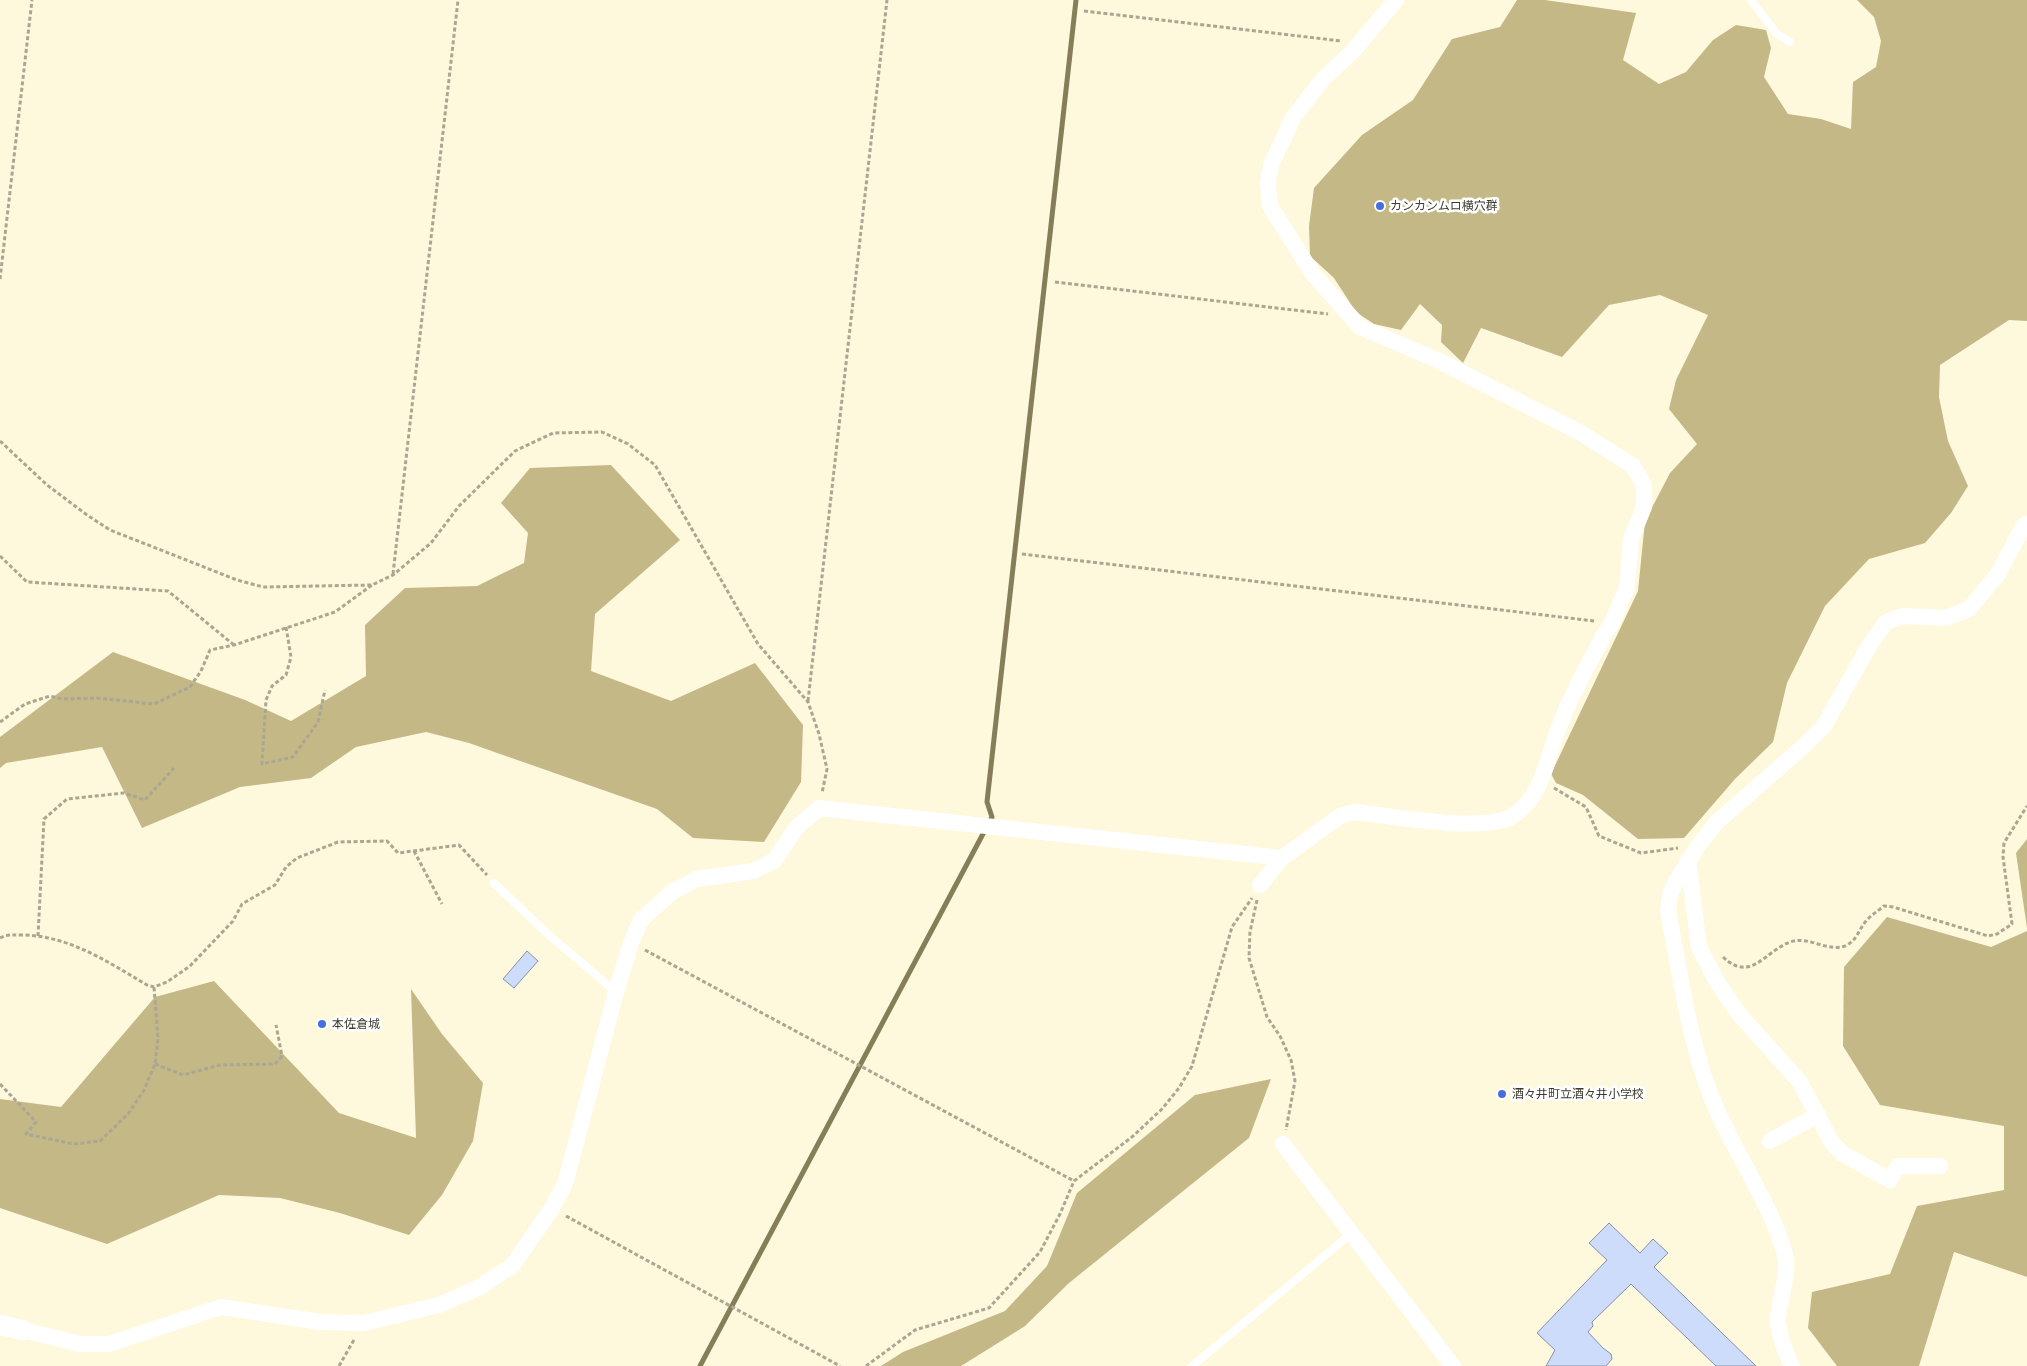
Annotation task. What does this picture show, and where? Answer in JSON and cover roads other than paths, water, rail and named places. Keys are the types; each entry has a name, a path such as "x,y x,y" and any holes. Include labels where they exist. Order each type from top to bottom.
{"street":[{"path":"1260,885 1282,858 1340,816 1355,812 1461,824 1494,822 1509,818 1522,809 1531,799 1540,781 1561,722 1605,633 1612,623 1627,587 1631,539 1644,507 1644,485 1633,466 1583,434 1437,360 1360,327 1313,274 1270,206 1268,184 1271,165 1293,118 1322,80 1359,44 1396,0"},
{"path":"1792,1366 1781,1336 1778,1320 1786,1266 1785,1256 1763,1199 1730,1140 1711,1098 1700,1066 1668,910 1670,895 1688,860 1716,822 1805,745 1824,726 1869,646 1886,622 1903,616 1946,618 1969,609 1998,574 2024,525 2027,524"},
{"path":"0,1325 80,1344 109,1344 221,1307 321,1322 364,1323 439,1305 480,1287 513,1265 552,1208 564,1184 630,943 641,920 672,892 697,879 753,871 774,861 797,827 819,808 1282,858"},
{"path":"1688,860 1699,947 1717,982 1739,1014 1800,1082 1832,1143 1843,1154 1890,1180 1898,1166 1940,1166"},
{"path":"1770,1141 1818,1115"},
{"path":"1283,1144 1453,1366"}],"lane":[{"path":"1751,0 1777,34 1790,42"},
{"path":"494,883 550,936 616,992"},
{"path":"1192,1366 1352,1233"}],"waterway":[{"path":"700,1366 992,817 987,802 1076,0"}],"place":[{"name":"カンカンムロ横穴群","path":"1380,206"},
{"name":"本佐倉城","path":"322,1024"},
{"name":"酒々井町立酒々井小学校","path":"1502,1094"}]}
